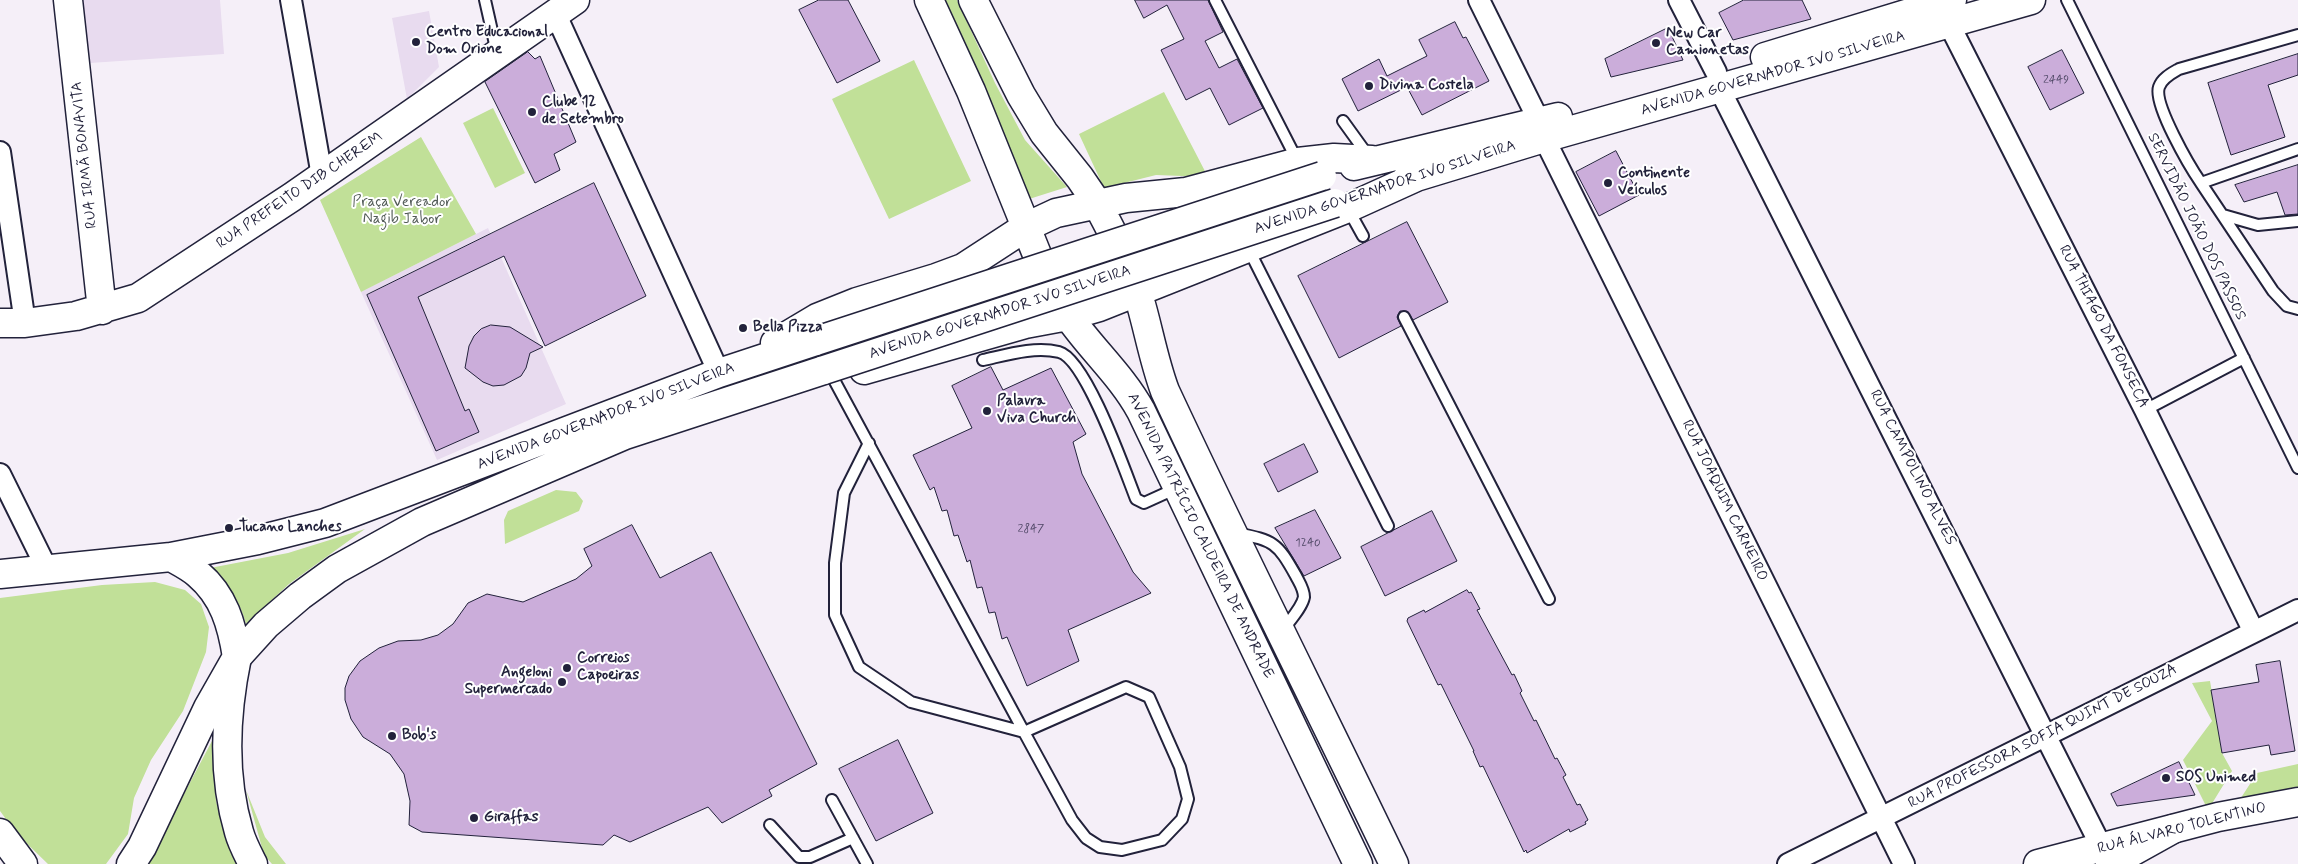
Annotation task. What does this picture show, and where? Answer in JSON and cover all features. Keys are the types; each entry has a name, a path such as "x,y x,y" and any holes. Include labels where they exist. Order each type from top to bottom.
{"main road":[{"name":"RUA IRMÃ BONAVITA","path":"68,0 102,310"},
{"name":"AVENIDA PATRÍCIO CALDEIRA DE ANDRADE","path":"929,0 971,91 1047,277 1068,316 1130,390 1358,864"},
{"name":"AVENIDA PATRÍCIO CALDEIRA DE ANDRADE","path":"973,0 1021,95 1044,133 1080,178 1097,204 1123,255 1138,293 1156,367 1165,391 1231,532 1282,631 1394,864"},
{"name":"AVENIDA GOVERNADOR IVO SILVEIRA","path":"131,864 142,847 208,708 237,657 266,625 330,574 422,522 625,435 734,400 828,374 1341,206 1542,130 1718,81 1946,7 2031,0"},
{"name":"RUA PREFEITO DIB CHEREM","path":"12,323 76,316 138,298 322,176 498,55 561,5"},
{"name":"AVENIDA GOVERNADOR IVO SILVEIRA","path":"0,574 171,557 258,540 325,523 728,370 1322,176 1372,160 1542,130"},
{"path":"728,370 817,318 857,302 963,268 1026,227 1056,214 1126,198 1186,192 1298,162 1334,158 1372,160"},
{"path":"828,374 1025,324 1068,316 1138,293 1341,206"},
{"path":"171,557 198,574 219,598 232,626 237,657 228,710 230,791 239,834 253,864"},
{"name":"RUA ÁLVARO TOLENTINO","path":"2038,864 2106,856 2173,829 2218,817 2298,802"},
{"path":"0,833 23,864"},
{"path":"0,858 14,864"}],"street":[{"path":"291,0 322,176"},
{"name":"RUA JOAQUIM CARNEIRO","path":"1479,0 1904,864"},
{"name":"RUA CAMPOLINO ALVES","path":"1679,0 2106,856"},
{"path":"561,5 728,370"},
{"name":"RUA THIAGO DA FONSECA","path":"1946,7 2254,632"},
{"path":"0,152 12,323"},
{"path":"0,474 47,569"},
{"name":"RUA PROFESSORA SOFIA QUINT DE SOUZA","path":"1788,864 2298,610"}],"lane":[{"path":"485,0 498,55"},
{"path":"1215,0 1298,162"},
{"name":"SERVIDÃO JOÃO DOS PASSOS","path":"2067,0 2298,468"},
{"path":"2298,35 2180,68 2164,79 2158,95 2162,108 2189,166 2273,291 2287,306 2298,309"},
{"path":"1343,121 1372,160"},
{"path":"2201,183 2298,149"},
{"path":"1341,206 1363,236"},
{"path":"2223,215 2258,225 2298,221"},
{"path":"1247,246 1388,526"},
{"path":"1404,317 1549,599"},
{"path":"983,360 1024,351 1059,352 1068,356 1090,389 1136,499 1144,503 1178,488"},
{"path":"2145,410 2244,358"},
{"path":"828,374 869,443 1024,732 1072,820 1086,838 1100,847 1122,850 1162,840 1182,819 1188,799 1180,767 1149,697 1137,690 1126,687 1024,732 910,702 859,667 835,615 836,563 844,493 869,443"},
{"path":"1231,532 1266,540 1277,547 1302,588 1304,597 1302,604 1282,631"},
{"path":"832,800 867,864"},
{"path":"770,825 799,857 810,857 853,838"}],"shaded area":[{"path":"83,0 220,0 224,54 90,63"},
{"name":"Centro Educacional Dom Orione","path":"429,11 439,67 407,99 392,18"},
{"path":"488,228 566,404 437,460 361,292"}],"green space":[{"path":"939,0 957,0 995,83 1025,140 1067,187 1026,200"},
{"path":"914,60 971,181 889,219 832,99"},
{"path":"1164,92 1208,177 1156,175 1104,188 1079,134"},
{"path":"493,108 525,173 495,188 463,123"},
{"name":"Praça Vereador Nagib Jabor","path":"421,137 476,234 361,292 320,200"},
{"path":"556,490 576,492 583,501 579,511 505,544 504,520 508,511"},
{"path":"365,529 289,584 246,624 232,593 210,568 288,553"},
{"path":"155,582 185,590 201,604 209,627 206,652 183,711 151,760 134,798 128,834 106,864 48,864 17,834 0,811 0,598 102,585"},
{"path":"2210,681 2222,753 2232,771 2208,810 2183,760 2212,721 2192,683"},
{"path":"213,739 216,801 225,836 238,864 147,864"},
{"path":"2298,764 2298,792 2237,804 2257,773"},
{"path":"246,790 265,837 286,864 272,864 264,855"}],"building":[{"path":"819,0 848,0 880,61 837,83 799,10"},
{"path":"1135,0 1208,0 1223,32 1205,41 1219,68 1237,59 1263,108 1229,125 1210,88 1186,100 1161,50 1184,39 1167,5 1144,18"},
{"path":"1744,0 1802,0 1811,19 1733,40 1719,13"},
{"path":"1455,22 1463,38 1466,37 1489,81 1422,115 1407,87 1358,111 1342,79 1379,59 1387,76 1427,56 1419,40"},
{"name":"New Car Camionetas","path":"1668,28 1683,60 1611,77 1605,59"},
{"path":"2062,50 2084,93 2050,110 2028,67"},
{"name":"Clube 12 de Setembro","path":"528,52 535,59 540,56 576,142 554,154 560,170 535,183 485,82"},
{"path":"2298,54 2298,75 2268,85 2285,137 2231,155 2208,83"},
{"name":"Continente Veículos","path":"1616,151 1639,195 1599,216 1576,172"},
{"path":"2298,165 2298,214 2285,215 2277,192 2244,202 2235,185"},
{"path":"594,183 646,296 545,346 504,256 418,297 465,411 469,409 479,432 436,451 367,295"},
{"path":"1407,222 1448,302 1413,320 1408,312 1400,311 1397,317 1401,326 1339,358 1298,276"},
{"path":"491,325 510,327 543,347 530,353 526,368 521,376 504,385 493,386 483,382 465,368 469,346 474,336 481,329"},
{"path":"991,367 1003,390 1051,368 1086,434 1073,442 1082,474 1133,572 1151,593 1068,630 1079,661 1027,686 1007,637 1002,639 995,612 989,613 982,587 977,588 970,560 967,562 958,535 954,536 947,510 942,511 934,487 930,490 913,455 972,428 952,386"},
{"path":"1304,444 1318,472 1278,492 1264,464"},
{"path":"1315,510 1341,558 1304,576 1275,528"},
{"path":"1432,511 1457,561 1385,596 1361,547"},
{"name":"Angeloni Supermercado","path":"632,525 660,578 711,552 817,764 769,790 772,796 722,823 708,807 630,842 614,835 603,845 422,832 409,825 410,801 404,774 390,754 363,737 351,719 345,700 345,688 349,676 360,661 379,648 398,641 421,640 438,635 453,624 468,603 487,594 523,602 576,579 592,566 584,549"},
{"path":"1467,590 1469,593 1471,592 1480,609 1477,610 1512,675 1514,674 1522,691 1520,693 1534,721 1536,720 1555,759 1557,758 1566,775 1563,777 1577,805 1580,804 1588,820 1585,822 1586,824 1570,832 1569,829 1527,853 1526,850 1524,852 1483,766 1480,767 1441,684 1438,685 1407,621 1408,618 1424,610 1425,612"},
{"path":"2280,661 2295,751 2271,755 2269,745 2222,753 2211,690 2259,682 2256,665"},
{"path":"898,740 933,813 876,841 839,769"},
{"name":"SOS Unimed","path":"2179,762 2195,795 2117,806 2111,794"}],"place":[{"name":"Centro Educacional Dom Orione","path":"416,42"},
{"name":"New Car Camionetas","path":"1656,43"},
{"name":"Divina Costela","path":"1369,86"},
{"name":"Clube 12 de Setembro","path":"532,112"},
{"name":"Continente Veículos","path":"1608,183"},
{"name":"Bella Pizza","path":"743,328"},
{"name":"Palavra Viva Church","path":"987,411"},
{"name":"Tucano Lanches","path":"229,528"},
{"name":"Correios Capoeiras","path":"567,668"},
{"name":"Angeloni Supermercado","path":"562,682"},
{"name":"Bob's","path":"392,736"},
{"name":"SOS Unimed","path":"2166,778"},
{"name":"Giraffas","path":"474,818"}]}
